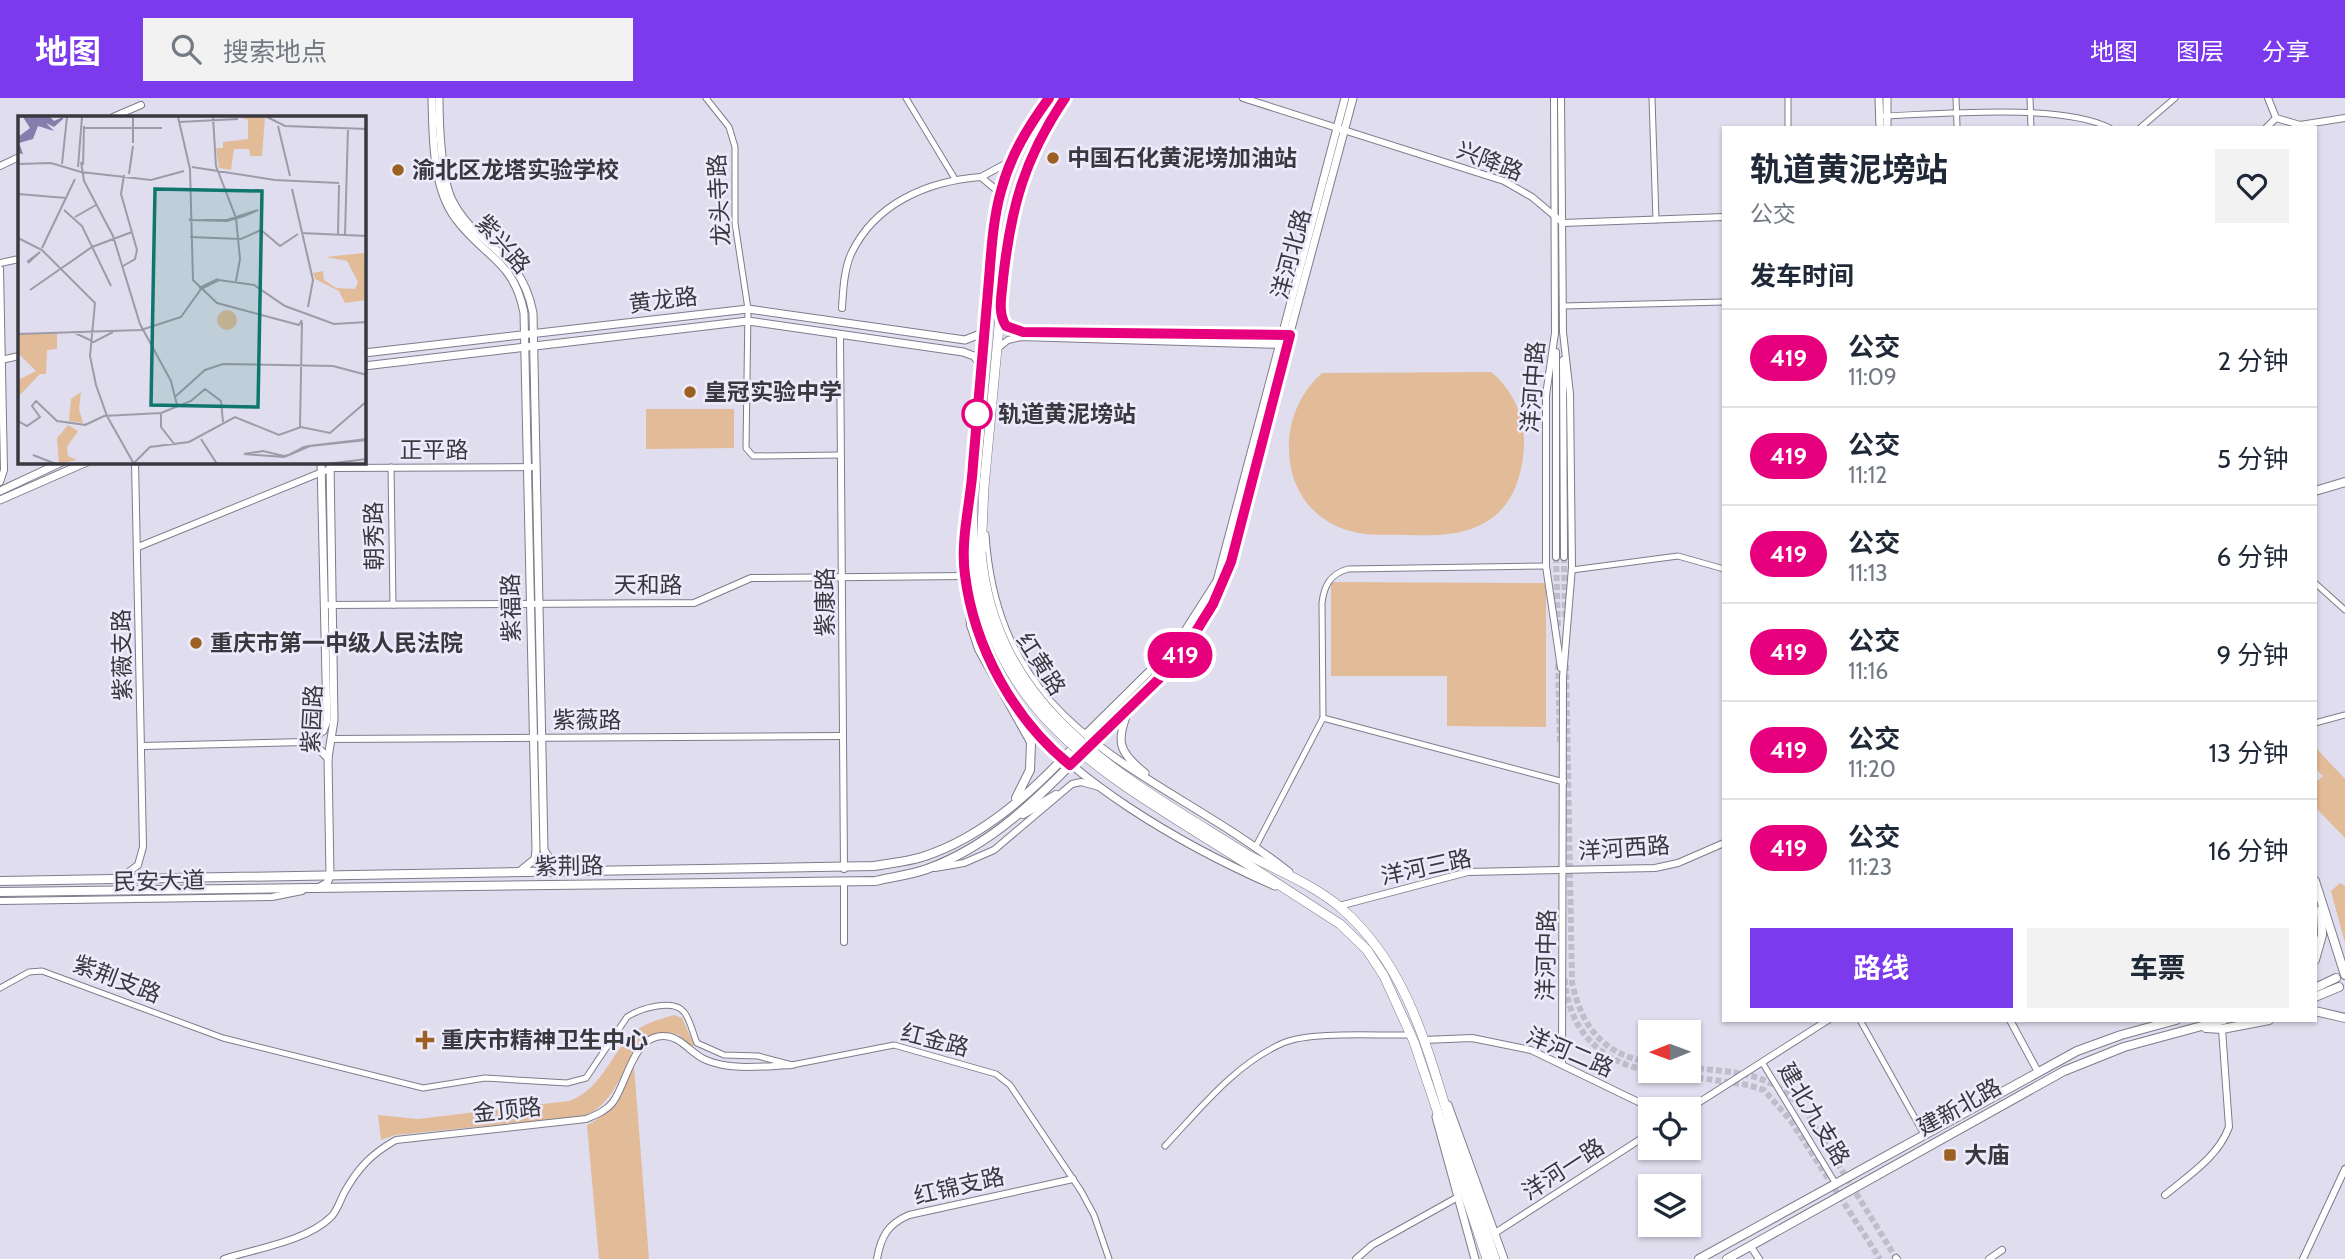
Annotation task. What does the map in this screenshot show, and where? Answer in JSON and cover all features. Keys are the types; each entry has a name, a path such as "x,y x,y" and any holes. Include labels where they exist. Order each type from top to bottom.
{"highway":[{"name":"红黄路","path":"1049,98 1010,161 1000,193 981,365 972,487 977,553 1000,637 1019,673 1073,738 1340,924 1367,950 1395,998 1449,1132"},
{"name":"红黄路","path":"977,553 1008,231 1026,166 1065,98"},
{"name":"红黄路","path":"1246,858 1303,884 1339,906 1378,946 1412,1005 1439,1083 1449,1132"},
{"path":"1449,1132 1487,1259"},
{"path":"1449,1132 1495,1259"}],"main road":[{"name":"紫兴路","path":"432,98 439,179 445,201 456,219 513,276 521,295 529,335"},
{"name":"紫兴路","path":"439,98 451,198 462,216 519,271 529,291 529,335"},
{"name":"洋河北路","path":"1341,128 1345,98"},
{"name":"洋河北路","path":"1084,736 1176,645 1217,581 1341,128 1353,98"},
{"path":"1880,98 1886,126"},
{"path":"1880,126 1887,98"},
{"name":"黄龙路","path":"366,353 748,309 965,340"},
{"name":"黄龙路","path":"366,366 748,321 963,352"},
{"path":"963,352 970,347 965,340 980,334 985,326"},
{"name":"紫福路","path":"519,873 535,859 537,738 529,335"},
{"name":"洋河北路","path":"1092,743 1185,649 1223,583 1283,345"},
{"name":"紫福路","path":"530,348 526,364 532,467"},
{"path":"510,350 526,364"},
{"path":"963,352 974,356 981,365"},
{"path":"0,491 58,464"},
{"path":"0,500 82,464"},
{"name":"紫园路","path":"326,465 334,720 328,758 330,876"},
{"path":"2317,490 2345,482"},
{"path":"972,487 964,530 965,576 994,672 1013,702 1067,762 1105,789 1212,854 1301,898"},
{"path":"984,487 989,575 1006,633 1036,684 1092,743 1256,846 1303,884"},
{"path":"968,589 971,625 979,649 1031,742 1027,780 1005,812"},
{"name":"紫园路","path":"305,742 323,731 327,721 329,605"},
{"path":"1129,707 1121,735 1123,754 1181,801"},
{"name":"紫荆路","path":"1,899 318,888 874,881 926,870 989,838 1012,821 1067,762 1084,736"},
{"name":"紫福路","path":"537,738 544,850 558,872"},
{"path":"305,742 316,746 328,758"},
{"name":"紫荆路","path":"0,880 844,869 922,857 964,837 1005,812 1092,743"},
{"path":"1012,821 1056,796"},
{"path":"318,888 327,883 330,876"},
{"path":"2317,888 2345,975"},
{"path":"2317,953 2322,935 2319,894"},
{"path":"2317,987 2337,982 2317,996"},
{"path":"2317,1011 2345,1018"},
{"name":"建新北路","path":"1699,1259 2038,1072 2099,1042 2169,1022"},
{"name":"建新北路","path":"1731,1258 2064,1071 2104,1054 2196,1027 2251,1022"},
{"path":"1439,1083 1504,1259"},
{"path":"1429,1086 1475,1259"}],"street":[{"name":"龙头寺路","path":"706,98 729,127 735,146 734,223 748,309 746,448 749,453 841,455"},
{"path":"906,98 955,179"},
{"name":"兴降路","path":"1243,98 1504,181 1532,197 1563,223"},
{"name":"洋河中路","path":"1554,98 1559,332 1570,394 1572,570 1563,677 1562,1064"},
{"name":"洋河中路","path":"1561,98 1563,306 1546,395 1546,566 1563,677"},
{"path":"1652,98 1656,220"},
{"path":"1788,98 1788,126"},
{"path":"1956,98 1957,126"},
{"path":"2030,98 2031,126"},
{"path":"2142,126 2175,98"},
{"path":"2268,98 2276,118"},
{"path":"115,116 141,105"},
{"path":"1883,116 2080,116 2105,126"},
{"path":"2276,118 2300,125 2345,118"},
{"path":"2268,126 2276,118"},
{"path":"0,166 18,157"},
{"path":"829,320 842,308 850,257 876,219 931,184 981,177 1000,169 1010,161"},
{"path":"981,177 1000,193"},
{"path":"1563,223 1722,216"},
{"path":"0,263 18,259"},
{"path":"0,269 5,470 0,482"},
{"path":"1563,306 1722,302"},
{"path":"842,308 852,323"},
{"path":"1000,313 1006,326 1023,332 1286,335"},
{"path":"1559,332 1560,557"},
{"name":"紫康路","path":"840,335 844,869"},
{"path":"998,348 1008,340 1021,338 1283,345"},
{"name":"紫薇支路","path":"121,878 138,866 143,848 135,464"},
{"name":"正平路","path":"138,547 326,465 532,467"},
{"name":"朝秀路","path":"391,467 393,605"},
{"path":"1572,570 1678,556 1722,568"},
{"path":"1256,846 1323,718 1322,603 1326,585 1334,575 1348,569 1546,566"},
{"name":"天和路","path":"329,605 694,603 751,578 965,576"},
{"path":"2317,585 2345,610"},
{"path":"2317,722 2345,715"},
{"path":"1323,718 1564,782"},
{"name":"紫薇路","path":"331,739 843,736"},
{"path":"142,746 305,742"},
{"path":"926,870 964,863 994,850 1072,784 1081,782 1105,789"},
{"name":"洋河西路","path":"1564,870 1667,866 1722,844"},
{"name":"洋河三路","path":"1339,906 1448,875 1564,870"},
{"path":"844,883 844,942"},
{"name":"紫荆支路","path":"0,988 29,972 43,971 223,1038 423,1088 485,1078 567,1083 586,1078 627,1017 637,1010 674,1005"},
{"name":"红金路","path":"674,1005 684,1012 697,1043 724,1055 758,1056 792,1065 894,1045 996,1074 1010,1085 1073,1179 1094,1215 1109,1259"},
{"path":"1701,1101 1825,1022"},
{"path":"1861,1022 1925,1136"},
{"path":"2011,1022 2038,1072"},
{"path":"2165,1195 2211,1157 2224,1141 2229,1127 2223,1025"},
{"name":"金顶路","path":"224,1259 306,1233 321,1224 333,1215 358,1168 374,1151 396,1140 586,1119 600,1113 613,1102 639,1050 650,1040 664,1035 680,1040 690,1051 706,1060 728,1065 792,1065"},
{"path":"1165,1146 1219,1088 1284,1043 1308,1037 1411,1035"},
{"name":"洋河二路","path":"1424,1040 1472,1038 1531,1050 1638,1101"},
{"name":"建北九支路","path":"1762,1062 1836,1184"},
{"name":"洋河一路","path":"1494,1233 1638,1141"},
{"path":"2303,1259 2345,1169"},
{"name":"红锦支路","path":"877,1259 881,1239 892,1222 909,1215 1073,1179"},
{"path":"1356,1259 1372,1245 1458,1197"},
{"path":"1692,1259 1717,1247"},
{"path":"1751,1247 1759,1259"},
{"path":"1989,1259 2002,1250"}],"shaded area":[{"path":"1491,372 1507,389 1518,410 1524,445 1520,475 1513,492 1503,508 1489,520 1450,534 1365,534 1343,529 1329,522 1306,502 1298,490 1290,460 1292,423 1298,405 1322,373"},
{"path":"646,409 734,409 734,448 646,449"},
{"path":"1331,582 1546,583 1546,727 1447,726 1447,676 1331,676"},
{"path":"2317,749 2345,779 2345,838 2317,809 2317,781 2323,776 2317,770"},
{"path":"2340,883 2345,886 2345,943 2331,891"},
{"path":"674,1015 682,1018 694,1045 691,1048 678,1034 659,1035 645,1041 635,1052 611,1094 600,1106 584,1116 395,1135 381,1140 378,1115 418,1119 569,1101 589,1089 633,1033 647,1024"},
{"path":"634,1066 649,1259 599,1259 587,1125 611,1107"}],"tunnel":[{"path":"1556,557 1558,629"},
{"path":"1564,557 1565,619"},
{"path":"1558,664 1560,744"},
{"path":"1566,665 1572,982 1582,1012 1597,1036 1607,1046 1638,1060"},
{"path":"1565,979 1573,1014 1590,1041 1616,1060 1638,1068"},
{"path":"1701,1068 1753,1076 1780,1088 1793,1098 1806,1112 1896,1258"},
{"path":"1701,1078 1764,1090 1791,1121 1880,1259"}],"bus line":[{"name":"419","path":"1049,98 1010,161 1000,193 981,365 972,487 964,530 965,576 976,621 994,672 1013,702 1070,765 1165,673 1201,627 1213,604 1231,562 1290,335 1023,332 1006,326 1000,313 1008,231 1016,196 1026,166 1043,131 1065,98"}],"place":[{"name":"中国石化黄泥塝加油站","path":"1053,158"},
{"name":"渝北区龙塔实验学校","path":"398,170"},
{"name":"皇冠实验中学","path":"690,392"},
{"name":"轨道黄泥塝站","path":"977,414"},
{"name":"重庆市第一中级人民法院","path":"196,643"},
{"name":"重庆市精神卫生中心","path":"425,1040"},
{"name":"大庙","path":"1950,1155"}]}
